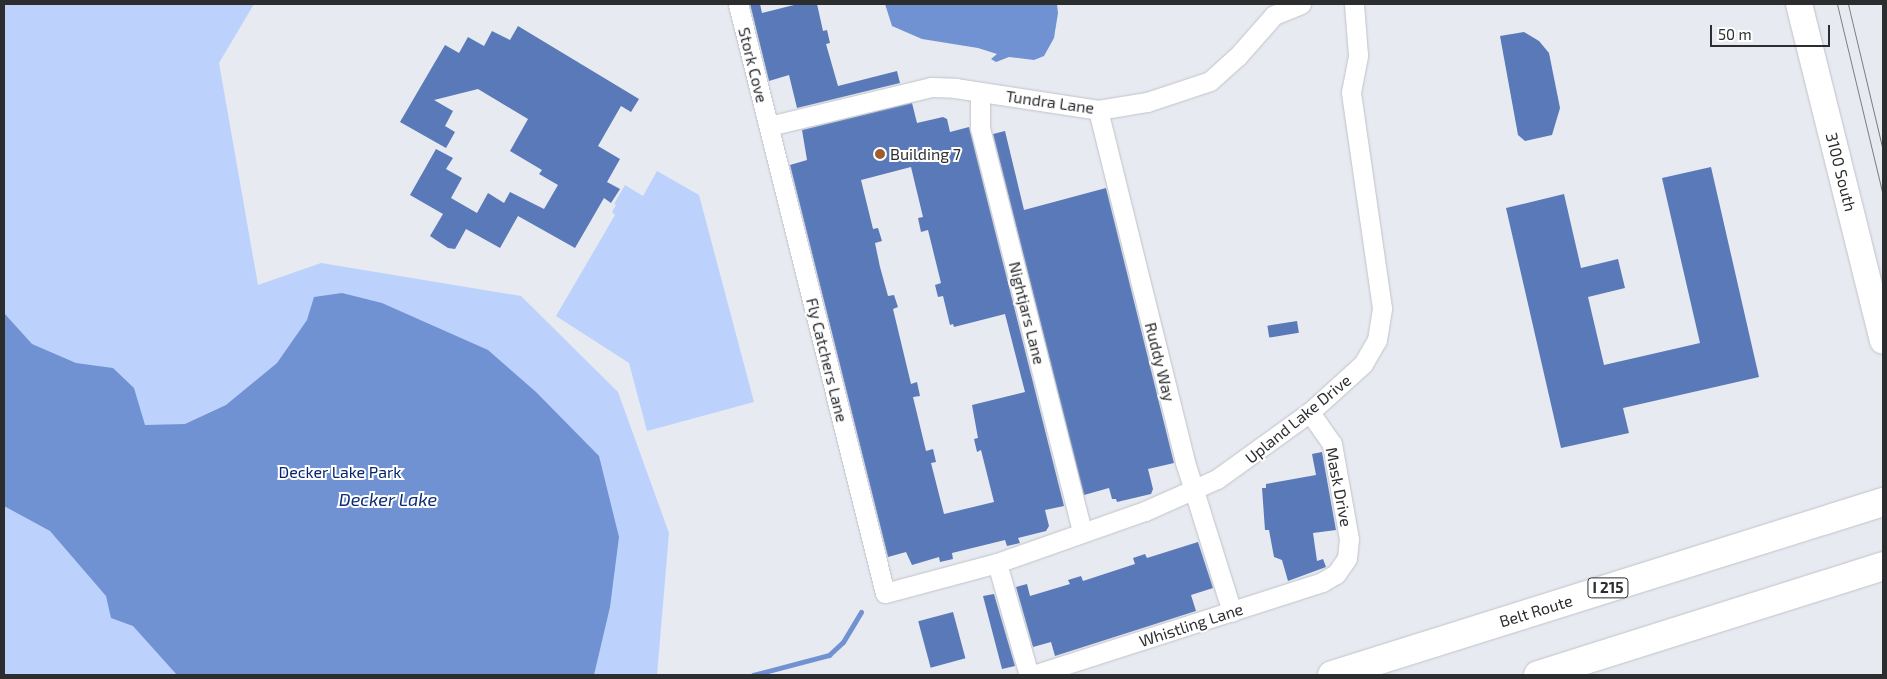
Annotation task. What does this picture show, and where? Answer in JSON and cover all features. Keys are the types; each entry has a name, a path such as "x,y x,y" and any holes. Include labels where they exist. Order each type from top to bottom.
{"highway":[{"name":"Belt Route","path":"1332,675 1883,502"},
{"path":"1538,675 1883,566"}],"main road":[{"name":"3100 South","path":"1798,4 1883,340"}],"street":[{"name":"Stork Cove","path":"738,4 769,126"},
{"name":"Tundra Lane","path":"769,126 931,87 980,92 1098,110 1147,102 1210,81 1237,58 1274,15 1300,4"},
{"name":"Upland Lake Drive","path":"885,593 998,564 1193,490 1230,472 1310,412 1363,364 1377,340 1382,322 1380,284 1351,92 1358,42 1354,4"},
{"name":"Nightjars Lane","path":"980,92 980,128 1082,532"},
{"name":"Ruddy Way","path":"1098,110 1193,490 1232,612"},
{"name":"Fly Catchers Lane","path":"769,126 885,593"},
{"name":"Mask Drive","path":"1310,412 1327,435 1334,452 1349,539 1344,566"},
{"path":"998,564 1029,675"},
{"name":"Whistling Lane","path":"1033,675 1322,582 1344,566"}],"green space":[{"name":"Decker Lake Park","path":"4,4 254,4 219,63 258,285 321,263 521,296 618,392 669,533 657,675 4,675"},
{"path":"657,171 699,195 754,402 647,431 629,363 556,316 615,215 612,212 616,205 614,204 625,185 643,196"}],"water":[{"path":"885,4 1057,4 1058,13 1054,38 1044,56 1034,60 1009,57 996,62 991,59 997,54 978,48 922,39 892,26"},
{"name":"Decker Lake","path":"342,293 382,303 488,350 536,392 599,456 619,537 610,607 594,675 177,675 133,626 111,618 106,596 50,531 4,506 4,313 32,344 76,363 113,368 134,388 145,425 185,424 226,405 277,363 307,320 314,297"}],"building":[{"path":"750,4 760,4 762,13 798,4 817,4 823,31 827,30 830,43 826,44 838,86 897,71 900,83 797,108 789,75 769,81"},
{"path":"518,26 639,99 631,112 621,106 598,146 620,159 607,182 620,189 611,203 604,198 575,248 518,216 500,248 466,229 455,249 448,248 430,236 443,214 410,195 436,149 453,158 446,169 462,178 451,198 477,213 488,193 504,203 510,192 544,209 558,185 539,174 542,170 510,151 528,119 478,89 434,100 453,111 445,126 455,132 446,148 400,122 445,45 459,53 468,37 484,46 492,31 510,40"},
{"path":"1524,32 1539,41 1549,53 1560,108 1552,135 1525,141 1518,135 1500,36"},
{"path":"912,103 917,123 943,117 947,119 950,132 969,127 1064,506 1045,510 1049,526 1046,531 1018,538 1020,543 1007,546 1005,540 952,553 953,559 940,562 939,557 912,565 906,552 888,557 790,165 807,160 802,130","holes":["911,167 923,217 918,218 921,232 928,230 941,283 935,285 938,297 943,296 950,325 953,324 954,327 1005,314 1025,392 972,405 978,438 974,439 977,452 981,450 994,502 944,514 931,463 936,462 933,449 926,451 913,397 920,396 917,382 911,384 893,309 898,307 894,295 888,296 880,267 875,243 882,241 878,228 873,229 861,180"]},
{"path":"1005,131 1024,210 1106,188 1174,463 1148,469 1153,489 1151,494 1117,502 1116,499 1112,499 1109,488 1084,495 993,134"},
{"path":"1711,167 1759,377 1623,408 1629,433 1561,448 1506,208 1564,194 1581,268 1618,259 1625,288 1588,297 1604,365 1700,343 1662,178"},
{"path":"1297,321 1299,333 1269,338 1267,326"},
{"path":"1322,452 1336,530 1313,533 1317,561 1323,559 1326,567 1288,581 1282,560 1274,557 1269,530 1265,530 1262,488 1266,488 1266,484 1316,475 1312,454"},
{"path":"1198,542 1213,588 1191,595 1196,611 1055,656 1051,642 1033,647 1016,587 1027,584 1030,596 1070,584 1068,580 1081,576 1083,581 1135,564 1133,558 1145,554 1147,558"},
{"path":"994,594 1015,666 1002,669 983,596"},
{"path":"953,612 965,658 931,668 918,621"}],"waterway":[{"path":"753,675 829,655 843,642 861,612"}],"tram line":[{"path":"1837,4 1883,196"},
{"path":"1848,4 1883,151"}],"place":[{"name":"Building 7","path":"880,154"}]}
